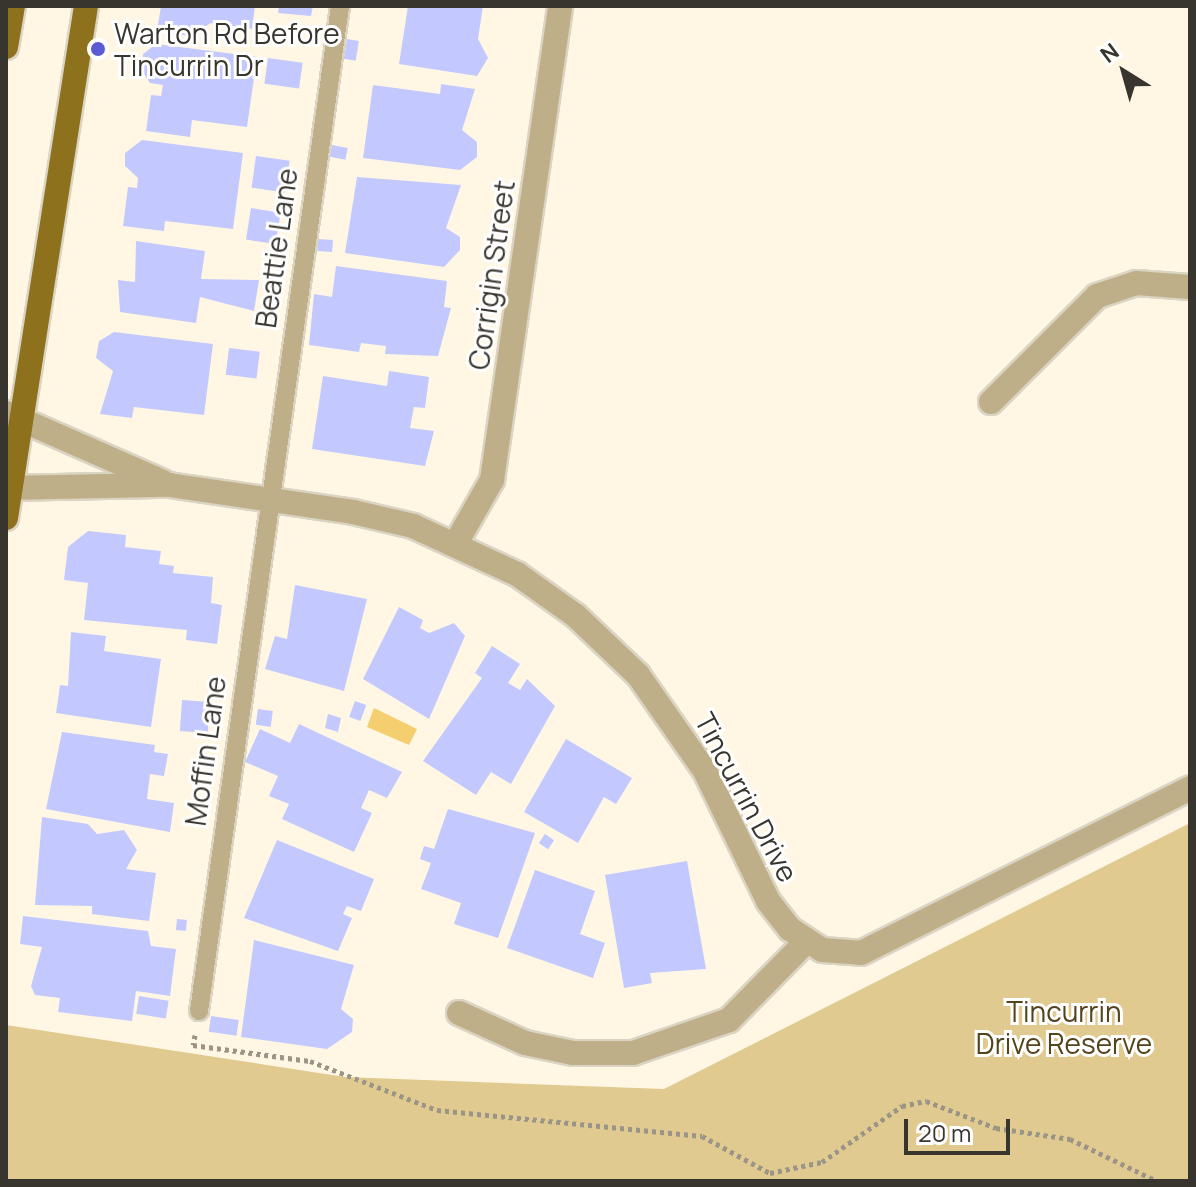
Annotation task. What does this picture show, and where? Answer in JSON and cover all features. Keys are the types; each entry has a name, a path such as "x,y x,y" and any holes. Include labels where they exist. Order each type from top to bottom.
{"main road":[{"path":"6,47 13,6"},
{"path":"6,518 14,415 86,6"}],"street":[{"name":"Corrigin Street","path":"456,543 492,480 560,6"},
{"path":"991,402 1097,296 1136,283 1190,287"},
{"name":"Tincurrin Drive","path":"14,415 169,485"},
{"name":"Tincurrin Drive","path":"8,489 169,485 377,517 456,543 576,616 638,675 705,771 768,901 807,941 822,950 861,953 1190,788"},
{"path":"459,1013 525,1043 573,1053 633,1053 729,1020 807,941"}],"lane":[{"name":"Beattie Lane","path":"268,498 340,6"},
{"name":"Moffin Lane","path":"199,1011 268,498"}],"path":[{"path":"199,1011 193,1045 310,1061 437,1110 702,1136 770,1173 822,1162 902,1106 926,1101 996,1128 1070,1139 1157,1181"}],"green space":[{"name":"Tincurrin Drive Reserve","path":"1190,823 1190,1181 6,1181 6,1025 345,1077 664,1089"}],"shaded area":[{"path":"374,708 417,729 409,745 367,727"}],"building":[{"path":"161,6 255,6 252,29 211,23 190,36 157,31"},
{"path":"279,6 313,6 311,16 278,13"},
{"path":"408,6 483,6 478,39 488,58 477,76 399,64"},
{"path":"347,39 359,41 356,61 344,59"},
{"path":"156,44 257,57 247,127 192,120 190,137 146,131 151,95 161,96 163,85 150,83 142,71 143,54"},
{"path":"268,58 303,63 299,89 264,84"},
{"path":"441,84 475,89 462,130 477,142 477,157 460,170 363,158 373,85 440,94"},
{"path":"142,140 243,153 233,229 165,221 164,231 123,226 128,187 137,188 138,178 125,166 125,153"},
{"path":"332,145 348,148 345,160 330,157"},
{"path":"256,156 290,161 285,192 252,188"},
{"path":"357,177 461,185 446,228 460,237 460,250 444,267 345,253"},
{"path":"251,208 281,213 276,244 246,240"},
{"path":"318,239 333,240 332,252 317,251"},
{"path":"136,241 205,251 201,279 259,280 254,311 200,297 196,323 120,312 118,280 135,282"},
{"path":"336,266 447,281 444,307 451,308 438,356 385,354 386,346 361,343 359,352 309,345 314,294 332,297"},
{"path":"114,332 213,344 204,415 134,407 132,418 100,414 113,371 96,358 99,341"},
{"path":"229,348 260,352 256,379 226,375"},
{"path":"389,371 429,377 425,408 414,407 410,428 434,431 425,466 312,449 323,376 387,386"},
{"path":"88,531 126,535 125,547 161,551 159,564 174,566 173,573 213,577 211,603 222,605 217,644 186,640 187,630 84,620 88,583 64,580 68,547"},
{"path":"295,585 367,599 344,691 265,669 275,636 287,639"},
{"path":"399,607 423,620 420,628 429,633 454,623 465,636 429,719 363,679"},
{"path":"71,632 106,636 104,651 161,659 151,727 56,713 60,685 68,686"},
{"path":"492,646 520,664 508,683 520,690 527,679 555,706 511,784 491,772 476,795 423,761 482,678 475,673"},
{"path":"182,700 210,702 208,733 180,731"},
{"path":"355,701 366,705 360,721 349,717"},
{"path":"258,709 273,711 271,727 256,725"},
{"path":"328,714 341,718 338,732 325,728"},
{"path":"299,724 402,772 387,798 369,790 361,808 372,813 354,852 282,819 289,804 269,796 278,776 245,762 260,729 290,743"},
{"path":"62,732 155,745 154,752 168,754 164,776 150,774 147,799 174,803 170,832 46,809"},
{"path":"566,739 632,778 616,804 604,797 578,843 524,812"},
{"path":"448,809 535,833 498,938 454,924 461,903 421,889 431,863 420,859 424,846 434,849"},
{"path":"42,817 88,824 97,834 124,830 137,850 126,869 156,873 149,921 92,914 92,906 35,905"},
{"path":"545,834 554,840 548,849 539,843"},
{"path":"277,840 374,879 361,911 347,906 343,914 352,918 338,951 244,918"},
{"path":"687,861 706,969 650,973 652,983 624,988 605,875"},
{"path":"535,870 595,891 580,934 605,943 593,978 507,948"},
{"path":"23,916 148,931 151,946 176,949 170,996 136,991 132,1021 58,1012 60,998 35,995 31,986 42,947 20,944"},
{"path":"177,919 187,920 186,931 176,930"},
{"path":"254,940 354,965 341,1009 353,1019 352,1032 327,1049 241,1037"},
{"path":"139,996 169,1001 166,1018 136,1014"},
{"path":"211,1016 239,1020 237,1036 209,1032"}],"place":[{"name":"Warton Rd Before Tincurrin Dr","path":"98,49"}]}
